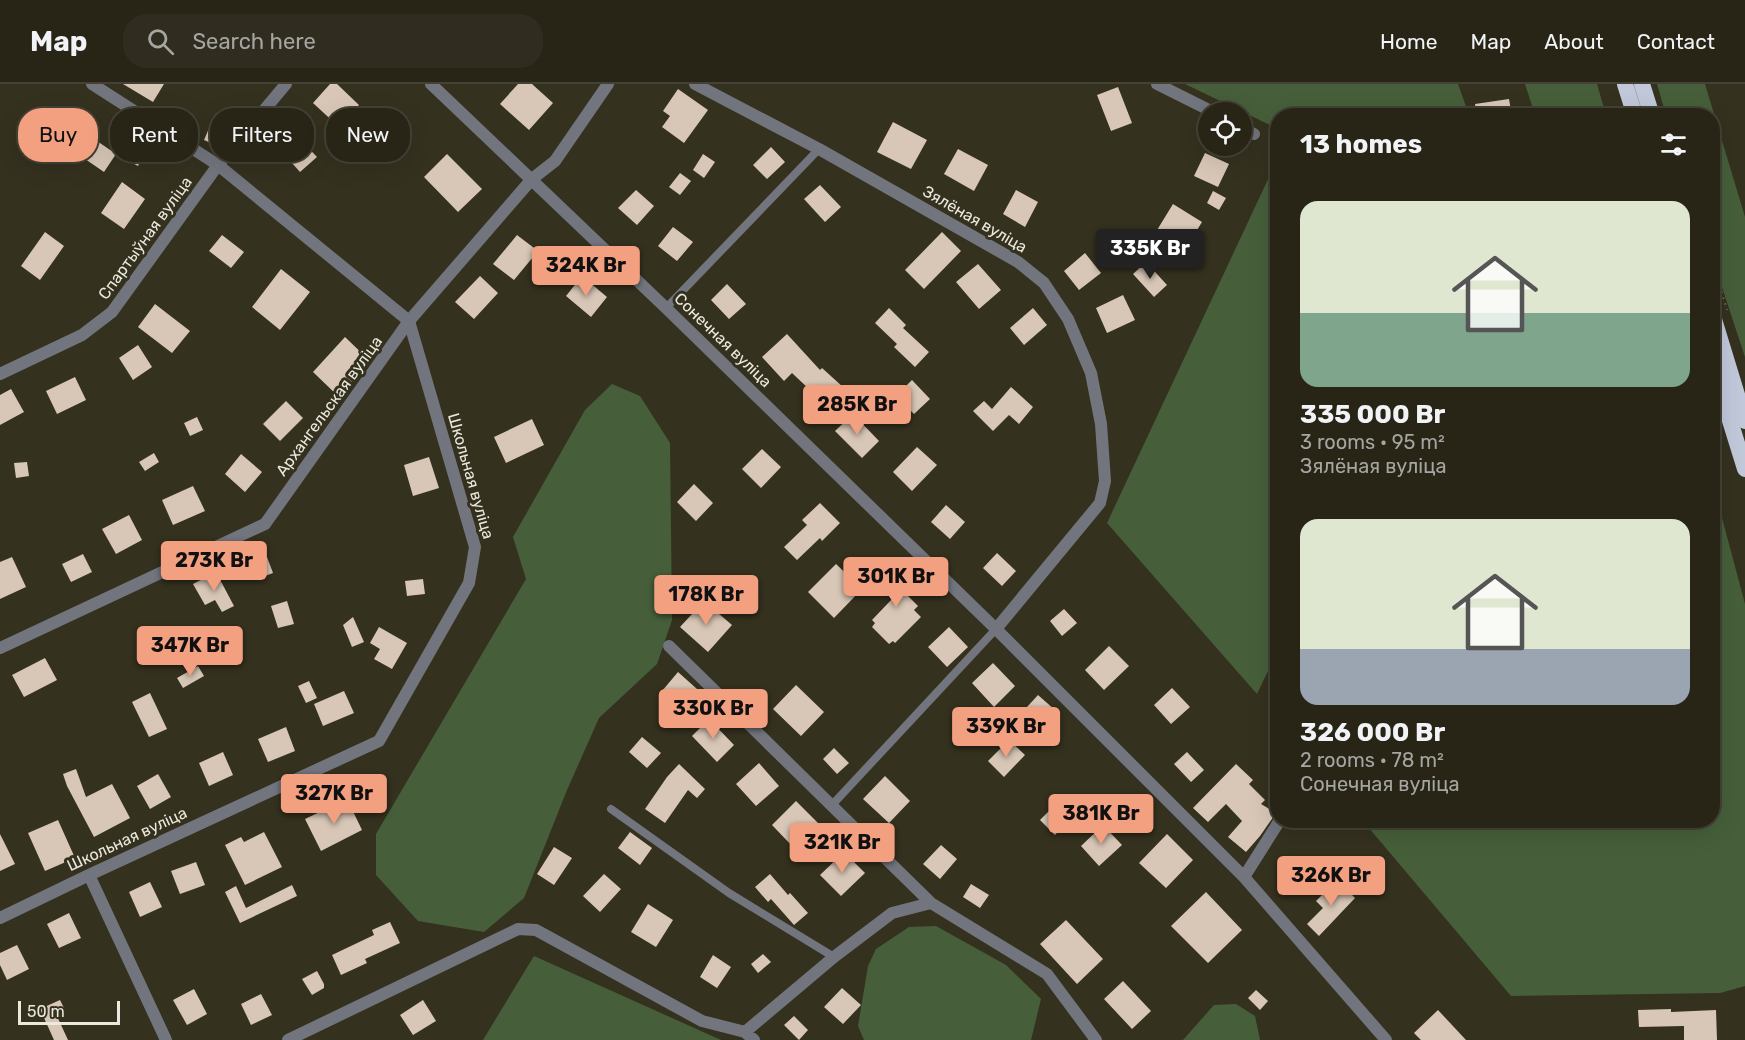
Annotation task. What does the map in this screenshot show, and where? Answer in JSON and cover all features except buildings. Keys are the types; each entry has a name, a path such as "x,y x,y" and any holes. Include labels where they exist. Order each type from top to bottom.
{"highway":[{"path":"1625,84 1632,108"},
{"path":"1642,84 1650,108"},
{"path":"1720,339 1745,421"},
{"path":"1720,389 1745,469"}],"street":[{"path":"92,84 218,165 410,321"},
{"name":"Спартыўная вуліца","path":"0,374 82,335 112,312 218,165 286,84"},
{"name":"Сонечная вуліца","path":"431,84 666,308 996,629 1244,877 1386,1040"},
{"name":"Архангельская вуліца","path":"0,648 265,524 410,321 532,179 555,161 608,84"},
{"name":"Зялёная вуліца","path":"695,84 819,149 1018,262 1044,283 1068,319 1091,373 1101,424 1105,481 1100,503 996,629"},
{"path":"1157,84 1198,104"},
{"name":"Школьная вуліца","path":"0,918 380,741 469,584 475,547 410,321"},
{"path":"669,646 932,903 1047,974 1096,1040"},
{"path":"1244,877 1275,828"},
{"path":"89,875 166,1040"},
{"path":"288,1040 518,929 536,930 702,1021 750,1036 834,957 891,913 932,903"}],"lane":[{"path":"666,308 819,149"},
{"path":"832,805 996,629"},
{"path":"611,809 729,893 834,957"}],"green space":[{"path":"1185,84 1458,84 1467,108 1270,108 1270,125 1252,116 1252,102 1222,102"},
{"path":"1525,84 1597,84 1604,108 1533,108"},
{"path":"1657,84 1705,84 1712,108 1664,108"},
{"path":"1720,134 1745,217 1745,357 1720,281"},
{"path":"1270,175 1270,667 1257,694 1107,523"},
{"path":"612,384 640,396 670,443 672,620 657,664 599,718 567,790 524,898 484,932 418,921 376,875 376,834 526,579 513,537 585,410"},
{"path":"1720,510 1745,604 1745,986 1720,993 1511,996 1369,828 1720,828"},
{"path":"936,926 1006,965 1041,999 1031,1040 864,1040 858,1026 868,966 876,949 909,927"},
{"path":"534,956 721,1040 483,1040"},
{"path":"1236,1004 1255,1016 1260,1040 1183,1040 1214,1005"}]}
